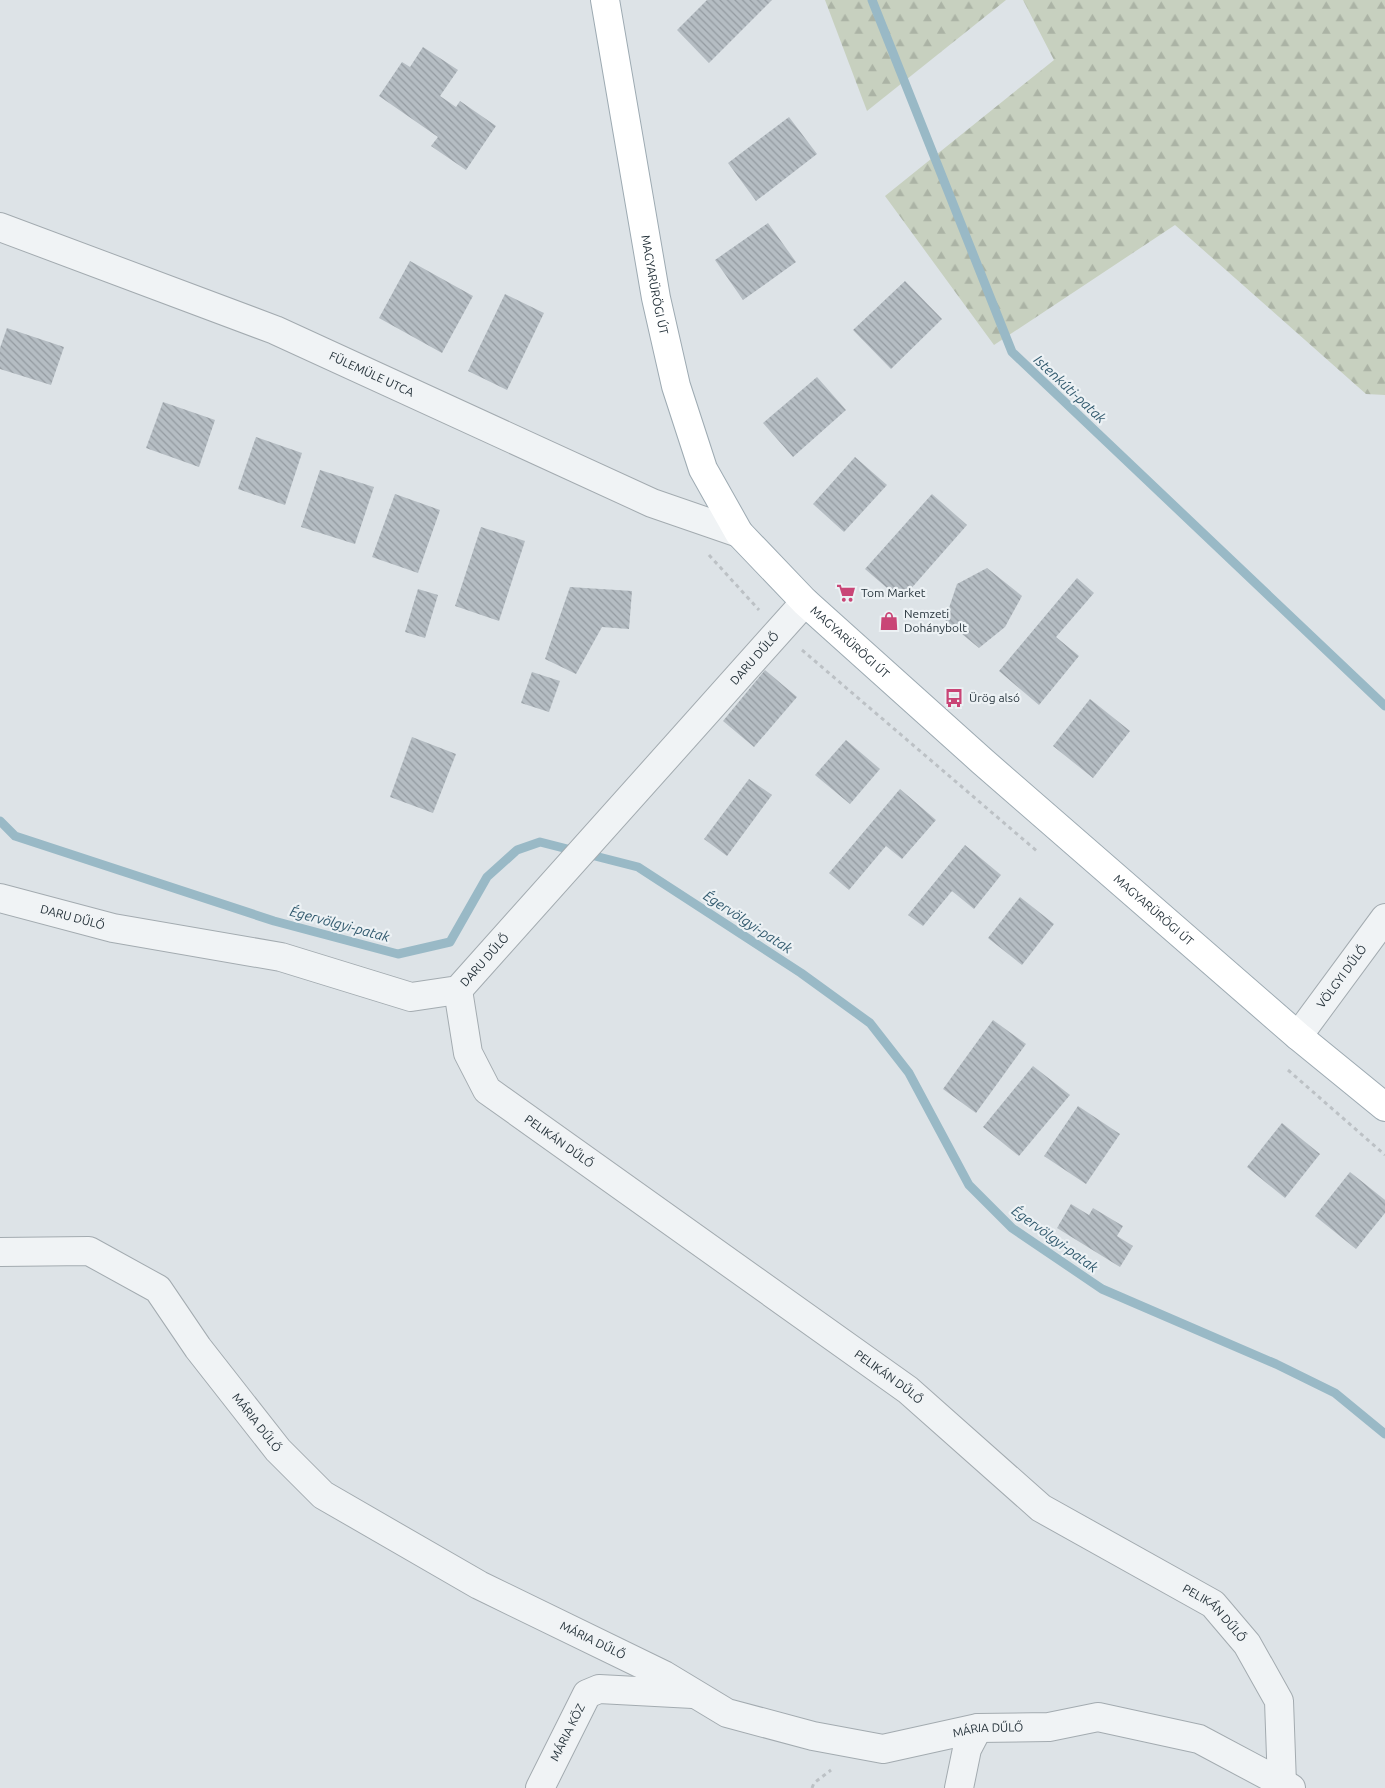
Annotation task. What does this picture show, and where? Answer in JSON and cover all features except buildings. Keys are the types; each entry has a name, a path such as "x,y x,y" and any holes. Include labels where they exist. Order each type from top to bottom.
{"main road":[{"name":"MAGYARÜRÖGI ÚT","path":"605,0 656,298 676,386 703,469 739,533 804,602 982,761 1298,1036 1385,1107"}],"street":[{"name":"FÜLEMÜLE UTCA","path":"0,227 275,330 652,503 739,533"},
{"name":"DARU DŰLŐ","path":"0,898 113,928 281,957 411,997 458,990 804,602"},
{"name":"VÖLGYI DŰLŐ","path":"1298,1036 1385,918"},
{"name":"PELIKÁN DŰLŐ","path":"458,990 468,1053 487,1090 908,1390 1040,1508 1213,1604 1247,1644 1279,1702 1287,1786"},
{"name":"MÁRIA DŰLŐ","path":"0,1252 89,1250 158,1289 198,1348 278,1450 323,1495 479,1585 664,1675 727,1713 813,1736 883,1749 978,1728 1049,1728 1098,1718 1199,1739 1287,1786"},
{"name":"MÁRIA KÖZ","path":"540,1788 587,1694 599,1689 697,1695"},
{"path":"959,1788 967,1748 978,1728"}],"green space":[{"path":"825,0 1006,0 867,111"},
{"path":"1023,0 1385,0 1385,395 1366,394 1175,225 994,345 885,196 1054,60"}],"waterway":[{"name":"Istenkúti-patak","path":"872,0 1012,352 1385,706"},
{"name":"Égervölgyi-patak","path":"0,821 15,836 274,921 398,954 450,942 487,877 517,850 540,842 638,867 801,973 870,1023 909,1073 969,1185 1012,1228 1102,1289 1276,1364 1335,1393 1385,1434"}],"place":[{"name":"Tom Market","path":"846,593"},
{"name":"Nemzeti Dohánybolt","path":"889,621"},
{"name":"Ürög alsó","path":"954,698"}]}
